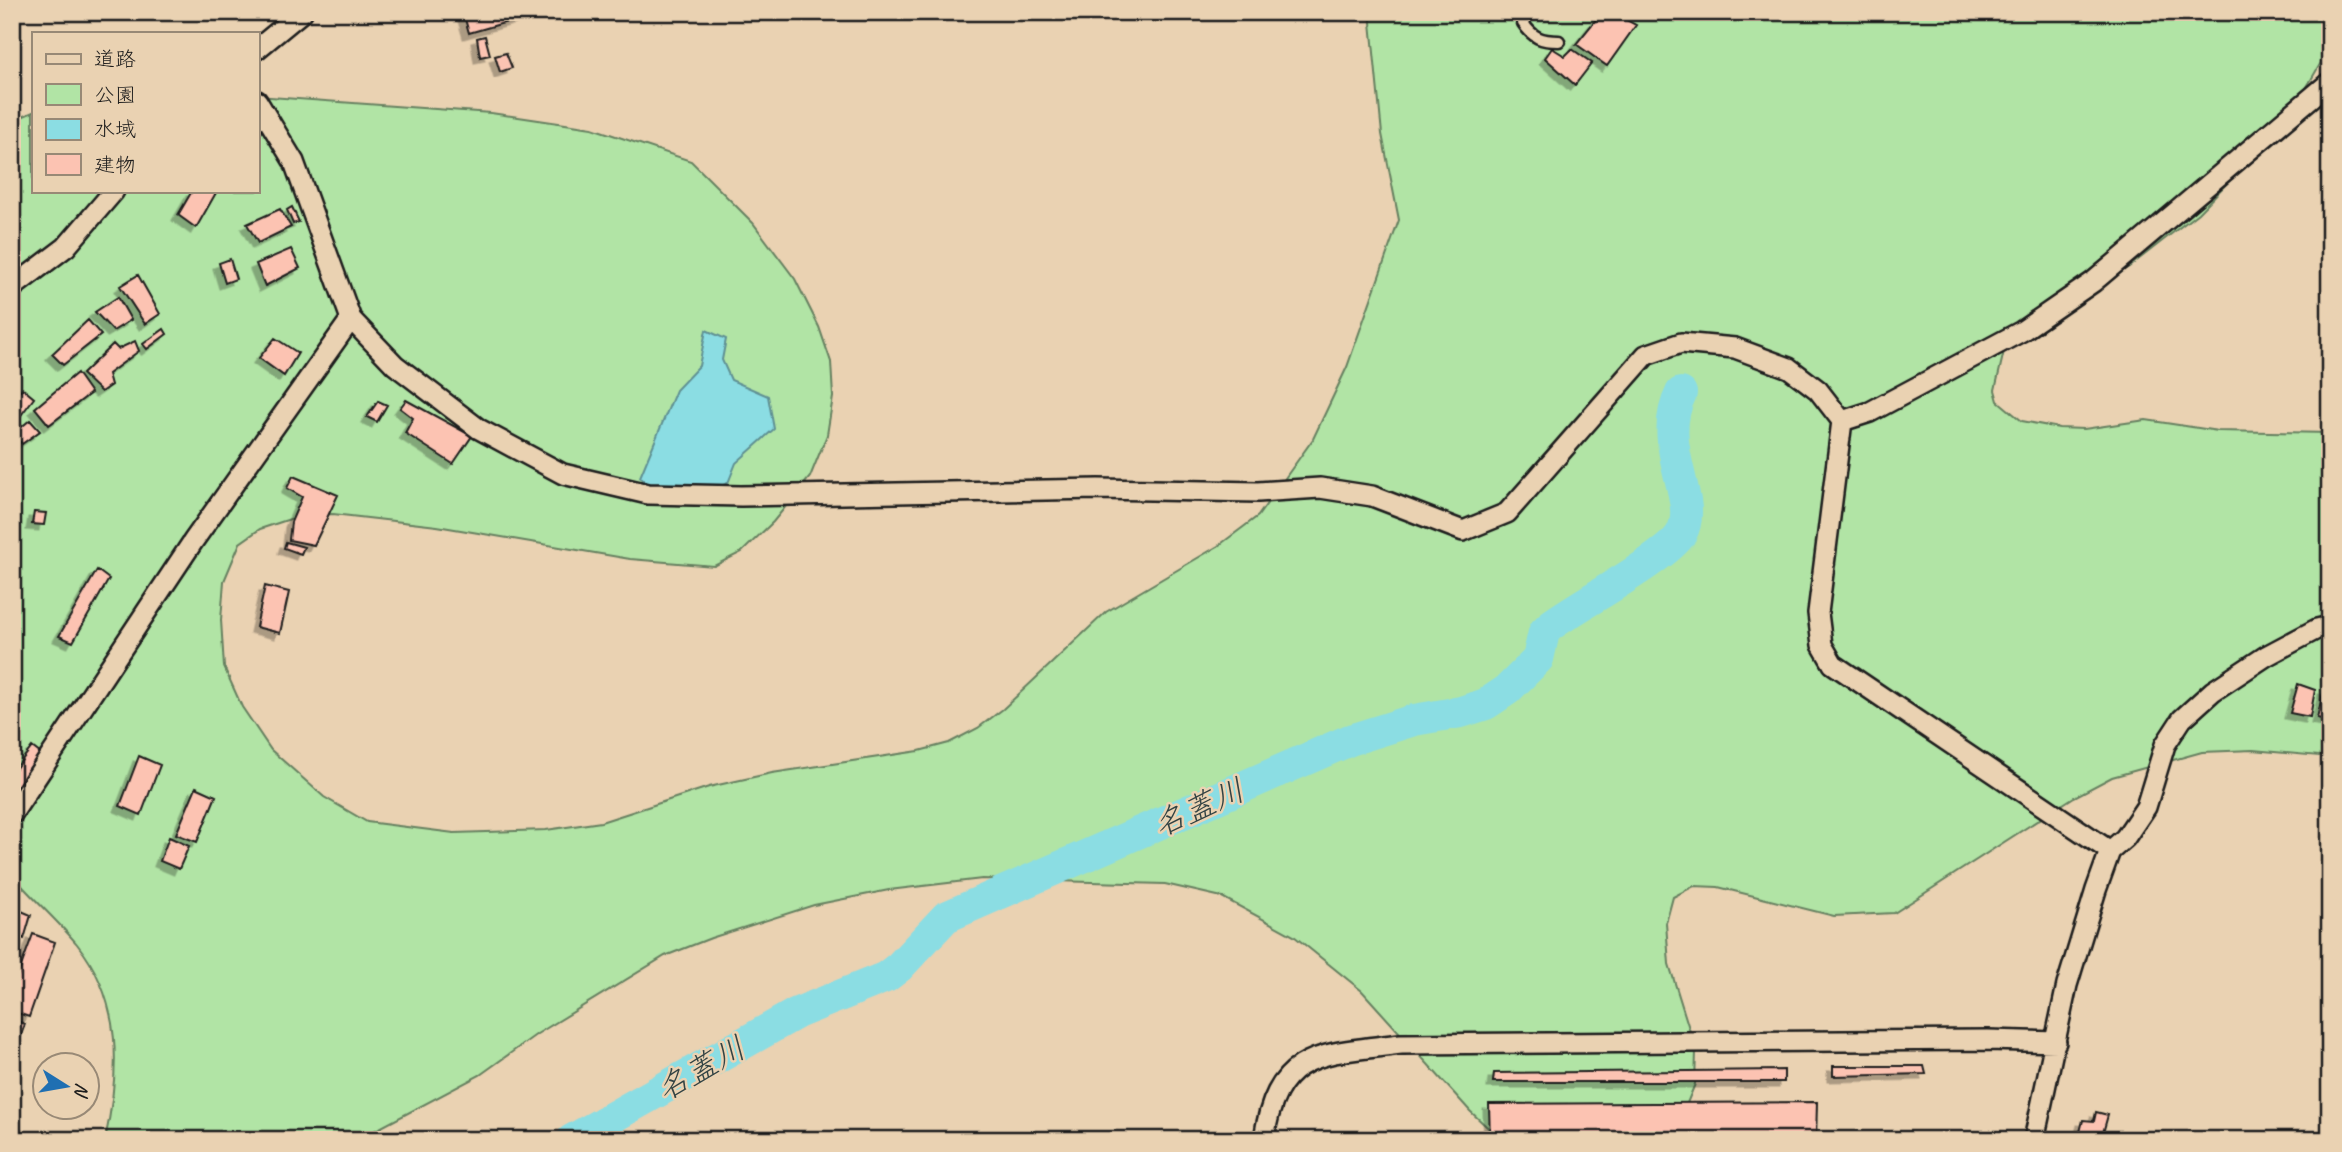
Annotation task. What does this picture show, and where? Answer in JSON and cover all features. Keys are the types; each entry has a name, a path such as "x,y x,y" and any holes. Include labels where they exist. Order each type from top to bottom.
{"street":[{"path":"259,47 302,12"},
{"path":"1842,421 1870,412 2022,331 2083,289 2157,230 2330,82"},
{"path":"259,104 294,162 351,319 395,366 479,429 563,474 648,495 741,496 1098,489 1258,492 1320,488 1372,496 1463,531 1507,513 1646,355 1681,342 1735,348 1789,368 1818,390 1842,421 1818,613 1822,645 1833,664 2110,851"},
{"path":"12,288 66,247 113,192"},
{"path":"12,814 194,540 351,319"},
{"path":"2035,1140 2067,985 2110,851 2125,838 2146,807 2165,745 2182,719 2213,691 2266,656 2317,629 2330,626"},
{"path":"1264,1140 1266,1118 1277,1091 1291,1071 1312,1058 1401,1044 1987,1040 2056,1042"}],"lane":[{"path":"1525,12 1523,23 1531,34 1541,41 1559,41"}],"green space":[{"path":"1370,12 2330,12 2330,47 2286,123 2198,213 2129,267 2015,336 2004,351 1995,390 1998,401 2022,421 2059,428 2084,429 2146,420 2218,431 2330,433 2330,757 2253,750 2202,752 2112,777 2074,797 1894,913 1834,916 1718,887 1694,886 1673,897 1666,923 1669,964 1696,1051 1695,1084 1675,1132 1501,1140 1470,1111 1362,991 1294,936 1222,897 1165,884 982,879 889,890 814,905 711,938 665,956 537,1034 480,1075 357,1140 105,1140 115,1063 110,1013 103,989 77,944 14,877 12,871 12,121 32,112 32,192 259,192 259,96 491,113 592,128 691,161 753,223 795,279 819,327 831,362 833,397 827,435 810,477 773,522 742,552 714,566 630,559 437,526 333,514 299,516 260,529 240,543 224,581 221,620 224,667 242,707 271,750 324,797 367,822 454,833 546,830 601,822 709,787 772,773 919,751 949,743 978,728 1003,709 1106,612 1218,546 1258,516 1313,439 1347,367 1399,220 1382,134"}],"water":[{"path":"706,330 726,339 722,360 731,380 768,396 774,429 736,463 728,483 716,488 651,488 640,477 676,390 699,366"}],"building":[{"path":"463,12 519,12 521,18 469,33"},
{"path":"1602,12 1612,12 1636,25 1607,66 1576,44"},
{"path":"485,36 490,55 480,57 477,38"},
{"path":"1552,48 1565,56 1572,49 1592,63 1575,85 1545,58"},
{"path":"506,53 512,68 500,72 495,56"},
{"path":"191,192 216,192 196,228 178,215"},
{"path":"292,207 299,222 293,224 287,210"},
{"path":"280,209 291,227 258,243 247,224"},
{"path":"291,249 300,268 265,286 256,264"},
{"path":"230,259 236,279 225,283 219,263"},
{"path":"138,275 160,314 145,324 120,286"},
{"path":"118,297 131,320 113,331 95,312"},
{"path":"88,320 101,335 63,365 52,354"},
{"path":"164,329 167,334 147,349 143,344"},
{"path":"275,338 298,353 284,376 259,358"},
{"path":"135,341 139,351 108,374 111,385 101,392 82,374 113,344 118,349"},
{"path":"77,373 91,393 49,425 35,408"},
{"path":"22,388 34,398 12,427 12,401"},
{"path":"406,400 472,436 453,464 405,433 413,418 400,408"},
{"path":"378,401 387,405 377,422 367,417"},
{"path":"30,420 40,431 22,444 13,434"},
{"path":"293,476 338,495 314,545 289,540 291,522 302,497 287,488"},
{"path":"34,512 46,513 44,525 32,524"},
{"path":"286,542 304,547 301,554 284,548"},
{"path":"97,570 109,579 73,642 59,636"},
{"path":"265,586 289,592 280,633 256,627"},
{"path":"2298,684 2315,690 2310,717 2290,713"},
{"path":"2324,689 2330,691 2330,721 2317,718"},
{"path":"32,747 41,754 16,794 12,791 12,773"},
{"path":"139,756 160,765 141,815 120,806"},
{"path":"196,787 216,796 197,842 176,834"},
{"path":"169,837 189,846 179,869 160,861"},
{"path":"12,907 31,915 24,939 12,934"},
{"path":"33,934 55,942 29,1017 12,1011 12,991"},
{"path":"12,1019 25,1024 18,1043 12,1040"},
{"path":"1833,1066 1924,1066 1926,1074 1833,1076"},
{"path":"1784,1070 1784,1082 1493,1082 1494,1073"},
{"path":"1817,1102 1816,1140 1490,1140 1489,1104"},
{"path":"2096,1112 2108,1115 2101,1140 2078,1140 2083,1120 2094,1121"}],"waterway":[{"name":"名蓋川","path":"572,1140 797,1013 886,977 899,967 946,917 1350,740 1414,720 1461,712 1486,704 1507,690 1538,659 1544,632 1550,626 1641,568 1673,544 1681,534 1686,520 1686,505 1672,433 1674,413 1681,393"}]}
